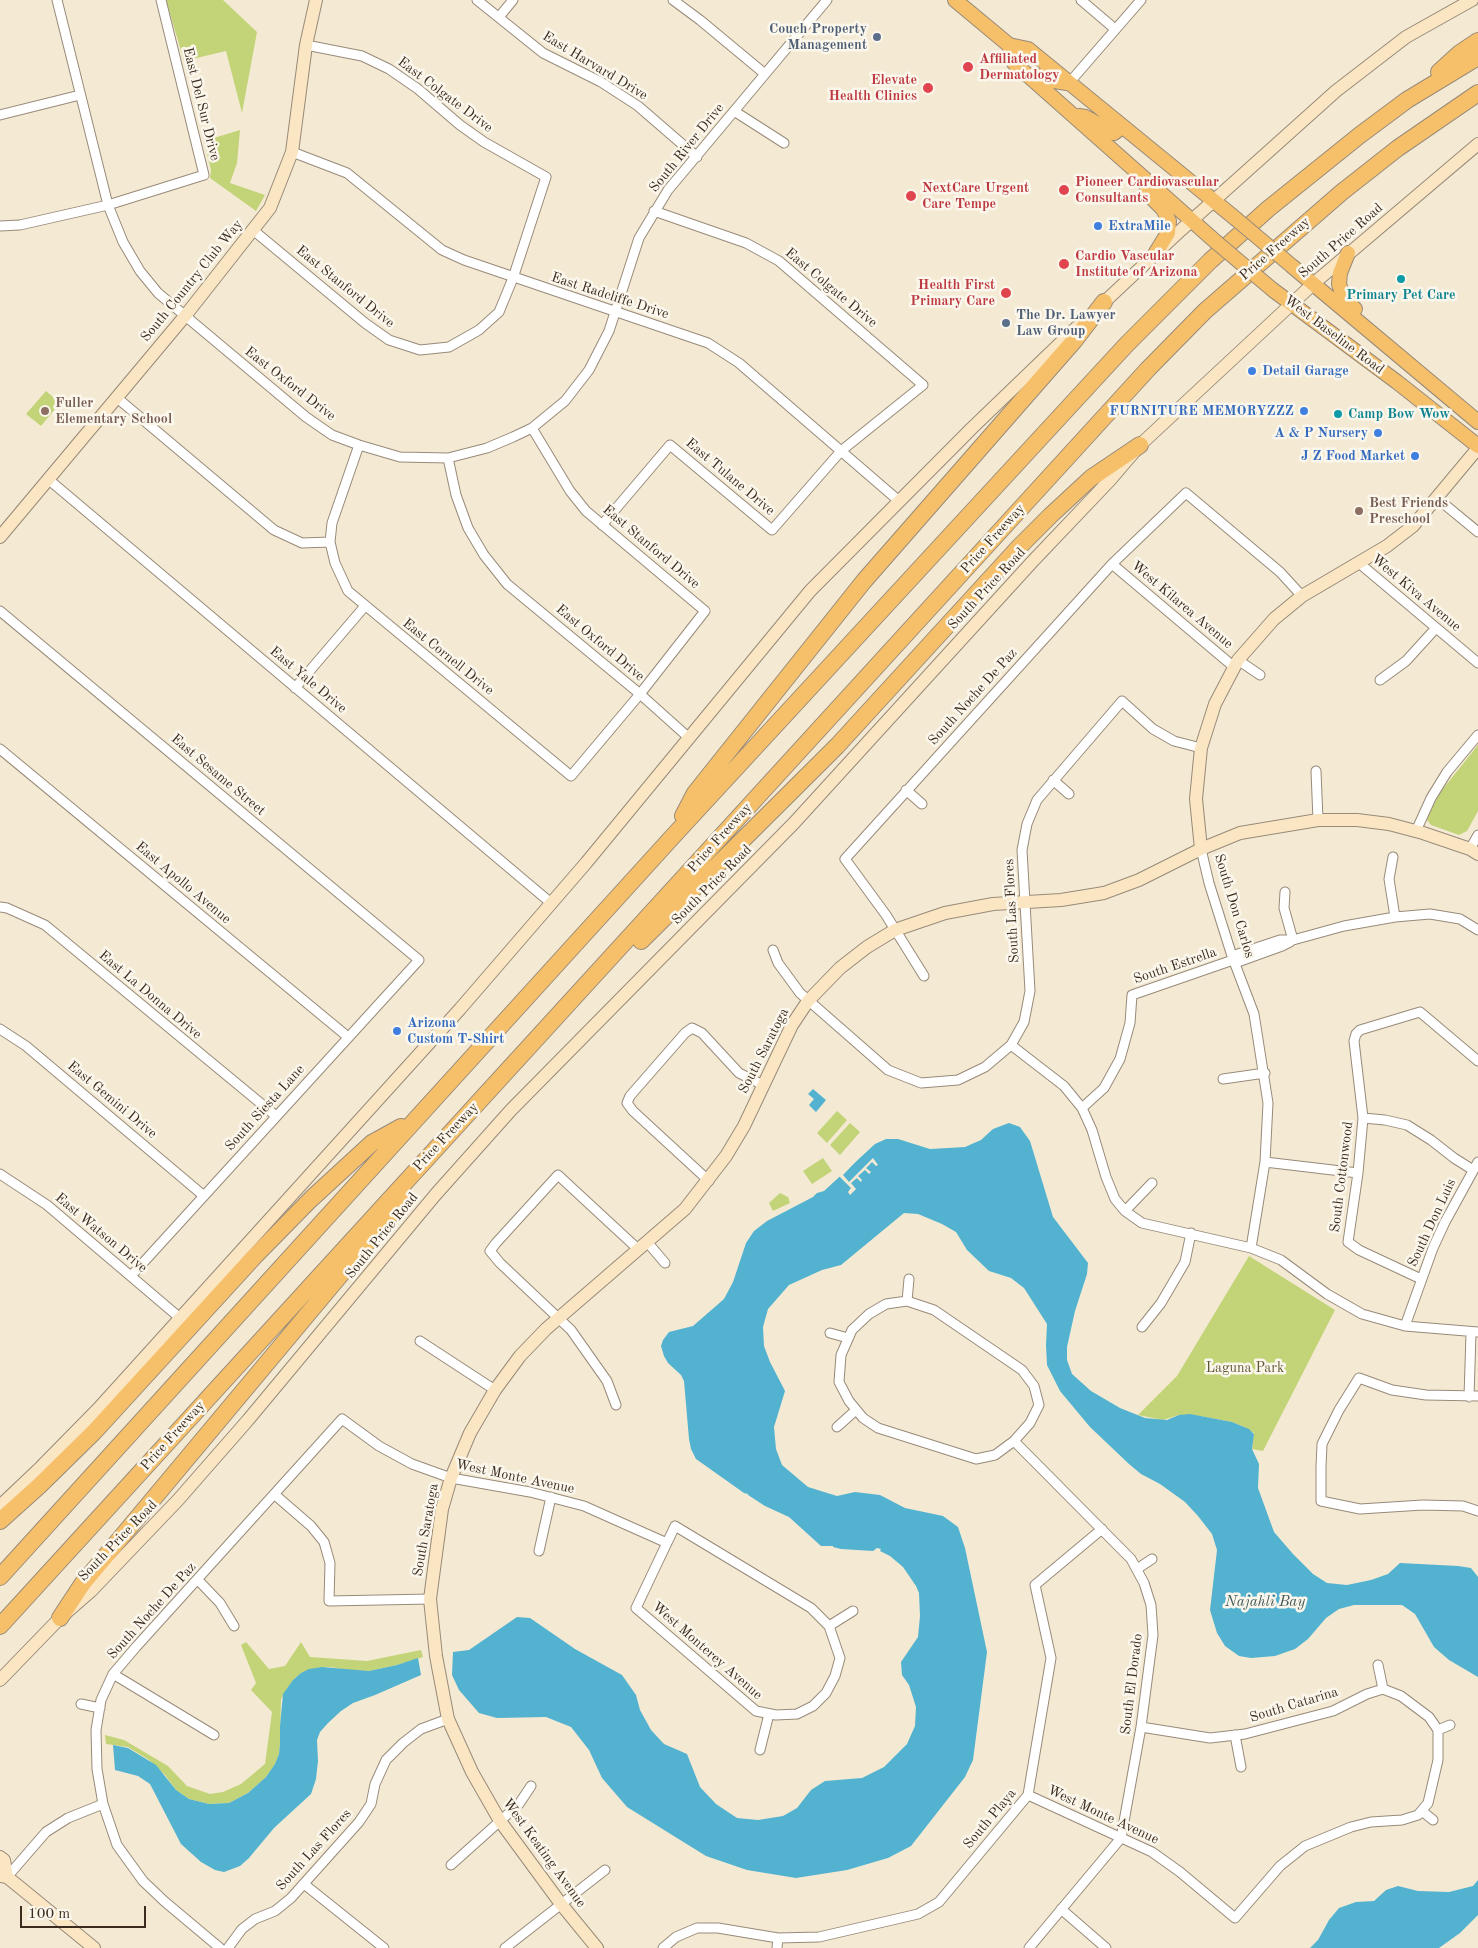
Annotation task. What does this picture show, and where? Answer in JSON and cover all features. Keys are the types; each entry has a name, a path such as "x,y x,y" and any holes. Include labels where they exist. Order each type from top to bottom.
{"highway":[{"path":"0,1577 675,834 1127,344 1210,260 1296,186 1407,100 1460,53 1478,41"},
{"path":"1407,100 1478,57"},
{"name":"Price Freeway","path":"0,1626 1136,382 1205,311 1342,192 1398,148 1478,93"},
{"path":"675,834 695,793 864,581 1074,341 1104,302"},
{"path":"583,988 628,955 837,746 1051,514 1091,478 1140,445"},
{"path":"0,1521 95,1431 254,1257 311,1199 372,1144 414,1120"},
{"path":"60,1618 83,1583 388,1218 443,1141"}],"main road":[{"name":"South Country Club Way","path":"0,537 184,316 270,208 292,152 306,45 316,0"},
{"path":"955,0 1009,45 1014,63 1086,128 1106,157 1154,200 1167,216 1168,233 1156,254"},
{"path":"0,1506 98,1409 460,1009 551,903 794,609 899,501 1104,302 1156,254 1196,225 1218,205 1336,90 1406,37 1472,0"},
{"name":"West Baseline Road","path":"1009,45 1028,49 1478,422"},
{"path":"1026,75 1041,76 1054,81 1069,83"},
{"path":"1066,111 1064,88 1069,83"},
{"path":"1066,111 1085,117 1114,133 1122,127"},
{"name":"West Baseline Road","path":"1086,128 1196,225 1292,304 1397,382 1478,447"},
{"name":"South Price Road","path":"0,1680 60,1618 91,1591 178,1500 254,1413 436,1194 511,1110 794,823 1110,480 1140,445 1313,284 1478,144"},
{"path":"1348,253 1339,278 1341,291 1347,302 1375,325 1382,341"},
{"name":"South Don Carlos","path":"1200,849 1196,799 1201,748 1215,704 1236,663 1274,619 1302,596 1387,546 1414,526 1478,447"},
{"name":"South Saratoga","path":"430,1599 442,1509 451,1478 470,1433 495,1390 520,1356 559,1317 685,1209 709,1181 744,1126 792,1025 808,1001 840,968 867,947 895,930 945,913 993,904 1024,904 1104,893 1139,880 1200,849 1240,834 1318,820 1357,820 1389,824 1416,831 1474,851"},
{"name":"West Keating Avenue","path":"430,1599 436,1656 448,1719 472,1772 500,1821 561,1904 597,1948"},
{"path":"0,1857 4,1860 2,1880 94,1948"}],"street":[{"name":"East Oxford Drive","path":"57,0 108,205 123,242 140,271 158,293 306,417 332,435 400,457 448,458 456,495 468,528 484,556 506,584 640,694 688,737"},
{"name":"East Del Sur Drive","path":"108,205 204,175 161,0"},
{"name":"East Harvard Drive","path":"478,0 543,53 601,82 638,106 697,157"},
{"path":"498,18 513,0"},
{"path":"673,0 765,74"},
{"name":"South River Drive","path":"448,458 487,448 532,428 565,401 589,370 609,331 639,238 654,211 668,190 827,0"},
{"path":"1081,0 1115,30"},
{"path":"1069,83 1141,0"},
{"name":"East Colgate Drive","path":"306,45 362,56 389,69 418,89 460,125 484,142 546,177 513,278"},
{"path":"0,115 80,94"},
{"path":"734,112 784,143"},
{"name":"East Radcliffe Drive","path":"292,152 347,173 442,250 513,278 708,343 739,363 899,501"},
{"path":"0,226 20,225 108,205"},
{"name":"East Colgate Drive","path":"654,211 746,242 779,261 923,385 841,451"},
{"name":"East Stanford Drive","path":"253,230 365,323 389,340 420,350 449,346 479,330 498,312 513,278"},
{"path":"116,397 274,530 302,543 330,542"},
{"name":"East Stanford Drive","path":"532,428 570,491 586,511 705,611 640,694"},
{"name":"East Cornell Drive","path":"359,445 332,523 330,542 335,563 348,591 571,776 640,694"},
{"name":"East Tulane Drive","path":"602,525 670,445 772,530 841,451"},
{"name":"East Yale Drive","path":"48,479 551,903"},
{"name":"South Noche De Paz","path":"895,930 845,859 1112,564 1186,493 1280,572 1302,596"},
{"path":"1438,498 1478,532"},
{"name":"West Kiva Avenue","path":"1359,562 1478,663"},
{"name":"West Kilarea Avenue","path":"1112,564 1236,663 1260,675"},
{"path":"295,688 365,606"},
{"name":"East Sesame Street","path":"0,612 419,960"},
{"path":"1380,680 1406,662 1436,628"},
{"name":"South Las Flores","path":"773,950 785,974 808,1001 888,1070 921,1083 958,1080 984,1067 1010,1045 1024,1022 1030,990 1022,850 1027,824 1037,800 1122,702 1153,729 1174,741 1201,748"},
{"path":"1416,831 1431,798 1447,772 1478,735"},
{"name":"East Apollo Avenue","path":"0,750 348,1037"},
{"path":"1316,771 1318,820"},
{"path":"1053,780 1069,794"},
{"path":"906,790 922,804"},
{"path":"1474,851 1478,835"},
{"name":"South Don Carlos","path":"1200,849 1233,960 1254,1014 1265,1073 1268,1103 1265,1162 1251,1248"},
{"path":"1393,857 1389,879 1395,917"},
{"path":"1285,892 1284,908 1293,940"},
{"name":"East La Donna Drive","path":"0,907 7,908 45,925 276,1116"},
{"path":"1233,960 1280,940 1293,940 1344,926 1395,917 1430,914 1460,919 1478,930"},
{"path":"895,930 924,976"},
{"name":"South Siesta Lane","path":"131,1276 419,960"},
{"name":"South Estrella","path":"1082,1108 1104,1088 1120,1059 1130,1023 1132,995 1233,960"},
{"name":"South Cottonwood","path":"1421,1279 1359,1250 1348,1242 1358,1173 1363,1118 1354,1041 1356,1034 1360,1030 1420,1012 1478,1061"},
{"path":"709,1181 626,1103 684,1033 692,1028 702,1033 739,1073 763,1085"},
{"name":"East Gemini Drive","path":"0,1029 26,1046 204,1196"},
{"path":"1010,1045 1064,1086 1082,1108 1092,1130 1115,1200 1142,1223 1251,1248 1281,1260 1327,1294 1362,1314 1405,1326 1474,1333 1474,1396 1426,1396 1392,1390 1359,1378 1339,1410 1322,1444 1321,1501 1360,1509 1424,1505 1463,1506 1478,1511"},
{"path":"1224,1079 1265,1073"},
{"path":"1363,1118 1385,1120 1406,1125 1431,1140 1454,1158 1476,1166"},
{"path":"1265,1162 1358,1173"},
{"name":"South Don Luis","path":"1405,1326 1421,1279 1445,1222 1476,1166"},
{"name":"East Watson Drive","path":"0,1174 47,1205 180,1318"},
{"path":"616,1406 607,1380 571,1330 500,1263 490,1251 558,1175 665,1264"},
{"path":"1126,1211 1152,1183"},
{"path":"1142,1328 1161,1303 1185,1262 1191,1233"},
{"path":"907,1301 909,1279"},
{"path":"907,1301 934,1310 1022,1370 1034,1386 1039,1405 1030,1423 1014,1441 996,1456 976,1459 878,1428 863,1418 856,1410 839,1382 841,1355 850,1334 869,1314 886,1304 907,1301"},
{"path":"830,1333 850,1334"},
{"path":"420,1341 495,1390"},
{"path":"838,1427 856,1410"},
{"name":"South Noche De Paz","path":"220,1948 164,1901 144,1881 117,1845 103,1804 97,1769 96,1730 101,1700 113,1674 342,1419"},
{"name":"West Monte Avenue","path":"342,1419 379,1446 412,1464 451,1478 551,1497 584,1506 667,1543"},
{"name":"South El Dorado","path":"1014,1441 1131,1559 1144,1583 1151,1605 1153,1635 1141,1727 1121,1838 1029,1948"},
{"path":"274,1494 310,1526 324,1542 330,1563 329,1600 430,1599"},
{"path":"539,1551 551,1497"},
{"path":"667,1543 675,1526 811,1608 829,1626 852,1612"},
{"name":"South Playa","path":"663,1948 697,1923 778,1938 820,1937 918,1914 939,1902 1028,1796 1051,1658 1035,1584 1102,1529"},
{"name":"West Monterey Avenue","path":"667,1543 636,1608 756,1711 776,1715 797,1714 813,1706 826,1693 836,1676 840,1658 829,1626"},
{"path":"1137,1569 1152,1559"},
{"path":"198,1580 220,1603 234,1626"},
{"path":"1378,1665 1383,1688 1401,1696 1429,1717 1438,1730 1438,1760 1428,1803 1422,1810 1433,1820"},
{"path":"113,1674 214,1736"},
{"name":"South Catarina","path":"1141,1727 1210,1738 1244,1734 1333,1711 1383,1688"},
{"path":"81,1704 100,1708"},
{"path":"760,1750 769,1714"},
{"name":"South Las Flores","path":"228,1948 242,1929 255,1919 275,1911 291,1898 359,1822 371,1804 375,1784 386,1760 421,1729 448,1719"},
{"path":"1438,1730 1450,1725"},
{"path":"1235,1735 1241,1767"},
{"path":"452,1865 519,1804 531,1786"},
{"name":"West Monte Avenue","path":"1028,1796 1159,1857 1235,1918 1280,1866 1305,1846 1351,1828 1371,1822 1402,1820 1418,1815 1422,1810"},
{"path":"2,1880 46,1832 66,1819 103,1804"},
{"path":"505,1948 605,1870"},
{"path":"304,1884 384,1948"},
{"path":"1061,1909 1106,1948"},
{"path":"777,1948 778,1938"}],"green space":[{"path":"166,0 223,0 257,32 242,113 226,51 184,61"},
{"path":"240,130 237,163 230,183 265,195 256,211 210,178 211,170 204,141"},
{"path":"46,391 60,403 41,426 26,414"},
{"path":"1478,745 1478,811 1467,831 1459,835 1431,825 1427,820 1432,807 1442,790"},
{"path":"837,1111 847,1120 827,1143 817,1133"},
{"path":"850,1123 860,1132 840,1155 830,1145"},
{"path":"823,1158 832,1171 812,1184 803,1171"},
{"path":"780,1193 788,1197 790,1203 773,1211 769,1203"},
{"name":"Laguna Park","path":"1249,1256 1335,1310 1263,1451 1252,1449 1254,1433 1232,1422 1200,1416 1179,1415 1163,1420 1138,1415 1177,1376"},
{"path":"246,1642 269,1669 285,1666 301,1642 310,1657 367,1661 421,1650 423,1657 369,1671 330,1667 316,1668 301,1673 293,1680 281,1699 279,1754 275,1764 266,1777 248,1793 229,1803 209,1804 189,1799 176,1790 165,1775 149,1760 128,1747 106,1744 105,1735 124,1740 168,1766 187,1786 210,1794 223,1792 241,1784 265,1764 272,1712 251,1690 256,1683 241,1645"}],"water":[{"path":"813,1089 826,1100 816,1112 809,1105 814,1099 808,1094"},
{"name":"Najahli Bay","path":"1009,1123 1020,1127 1030,1141 1053,1217 1088,1263 1087,1274 1075,1311 1067,1347 1067,1360 1072,1374 1091,1391 1120,1408 1145,1418 1167,1420 1179,1415 1190,1414 1232,1422 1249,1429 1254,1434 1252,1449 1259,1464 1258,1488 1274,1532 1313,1574 1327,1583 1347,1585 1371,1580 1388,1574 1400,1563 1471,1568 1478,1577 1478,1677 1449,1660 1434,1647 1415,1614 1402,1605 1354,1605 1339,1609 1326,1618 1308,1639 1295,1649 1275,1656 1251,1658 1239,1656 1225,1646 1217,1633 1210,1610 1217,1550 1212,1534 1185,1502 1160,1484 1141,1474 1129,1464 1090,1427 1060,1391 1047,1365 1047,1324 1024,1288 1011,1278 989,1271 967,1250 956,1232 918,1214 904,1213 841,1265 822,1270 789,1285 768,1309 763,1327 764,1346 785,1391 774,1427 776,1449 782,1465 808,1487 837,1496 855,1492 880,1495 905,1508 943,1516 958,1527 965,1548 987,1652 973,1760 965,1777 911,1846 888,1858 847,1870 796,1878 747,1870 706,1856 627,1807 602,1778 589,1750 571,1727 546,1717 497,1718 479,1713 459,1690 452,1675 453,1652 469,1650 517,1617 530,1618 575,1649 622,1675 636,1695 640,1710 651,1730 664,1744 687,1754 700,1787 716,1804 737,1818 758,1820 783,1816 797,1808 811,1790 825,1781 862,1778 884,1767 907,1744 915,1726 916,1707 909,1685 902,1675 901,1662 918,1637 920,1616 919,1593 916,1586 903,1567 890,1556 880,1551 881,1549 877,1548 873,1551 821,1546 789,1517 765,1506 744,1493 696,1459 689,1439 684,1381 681,1375 668,1363 661,1346 669,1332 693,1326 724,1299 733,1282 746,1243 754,1231 767,1221 824,1191 875,1144 886,1139 898,1139 930,1149 965,1147 981,1140 993,1129"},
{"path":"418,1658 421,1675 353,1703 328,1723 320,1732 317,1740 318,1761 316,1779 311,1794 274,1828 249,1858 240,1866 224,1872 215,1870 201,1862 181,1844 150,1784 138,1776 115,1770 113,1745 128,1748 156,1765 176,1790 189,1799 209,1804 229,1803 248,1793 266,1777 275,1764 279,1754 283,1694 293,1680 301,1673 309,1669 322,1667 369,1671"},
{"path":"1478,1880 1478,1915 1460,1933 1439,1948 1310,1948 1318,1940 1329,1920 1339,1908 1356,1902 1374,1901 1386,1890 1398,1886 1418,1891 1449,1892 1473,1886"}],"pier":[{"path":"863,1151 865,1152 843,1175 849,1182 873,1158 878,1165 876,1166 872,1162 866,1168 871,1172 869,1174 865,1170 858,1176 862,1180 861,1182 857,1178 851,1183 856,1189 850,1195 848,1192 851,1188 839,1176"}],"place":[{"name":"Couch Property Management","path":"877,37"},
{"name":"Affiliated Dermatology","path":"968,67"},
{"name":"Elevate Health Clinics","path":"928,88"},
{"name":"Pioneer Cardiovascular Consultants","path":"1064,190"},
{"name":"NextCare Urgent Care Tempe","path":"911,196"},
{"name":"ExtraMile","path":"1098,226"},
{"name":"Cardio Vascular Institute of Arizona","path":"1064,264"},
{"name":"Primary Pet Care","path":"1401,279"},
{"name":"Health First Primary Care","path":"1006,293"},
{"name":"The Dr. Lawyer Law Group","path":"1006,323"},
{"name":"Detail Garage","path":"1252,371"},
{"name":"Fuller Elementary School","path":"45,411"},
{"name":"FURNITURE MEMORYZZZ","path":"1304,411"},
{"name":"Camp Bow Wow","path":"1338,414"},
{"name":"A & P Nursery","path":"1378,433"},
{"name":"J Z Food Market","path":"1415,456"},
{"name":"Best Friends Preschool","path":"1359,511"},
{"name":"Arizona Custom T-Shirt","path":"397,1031"}]}
